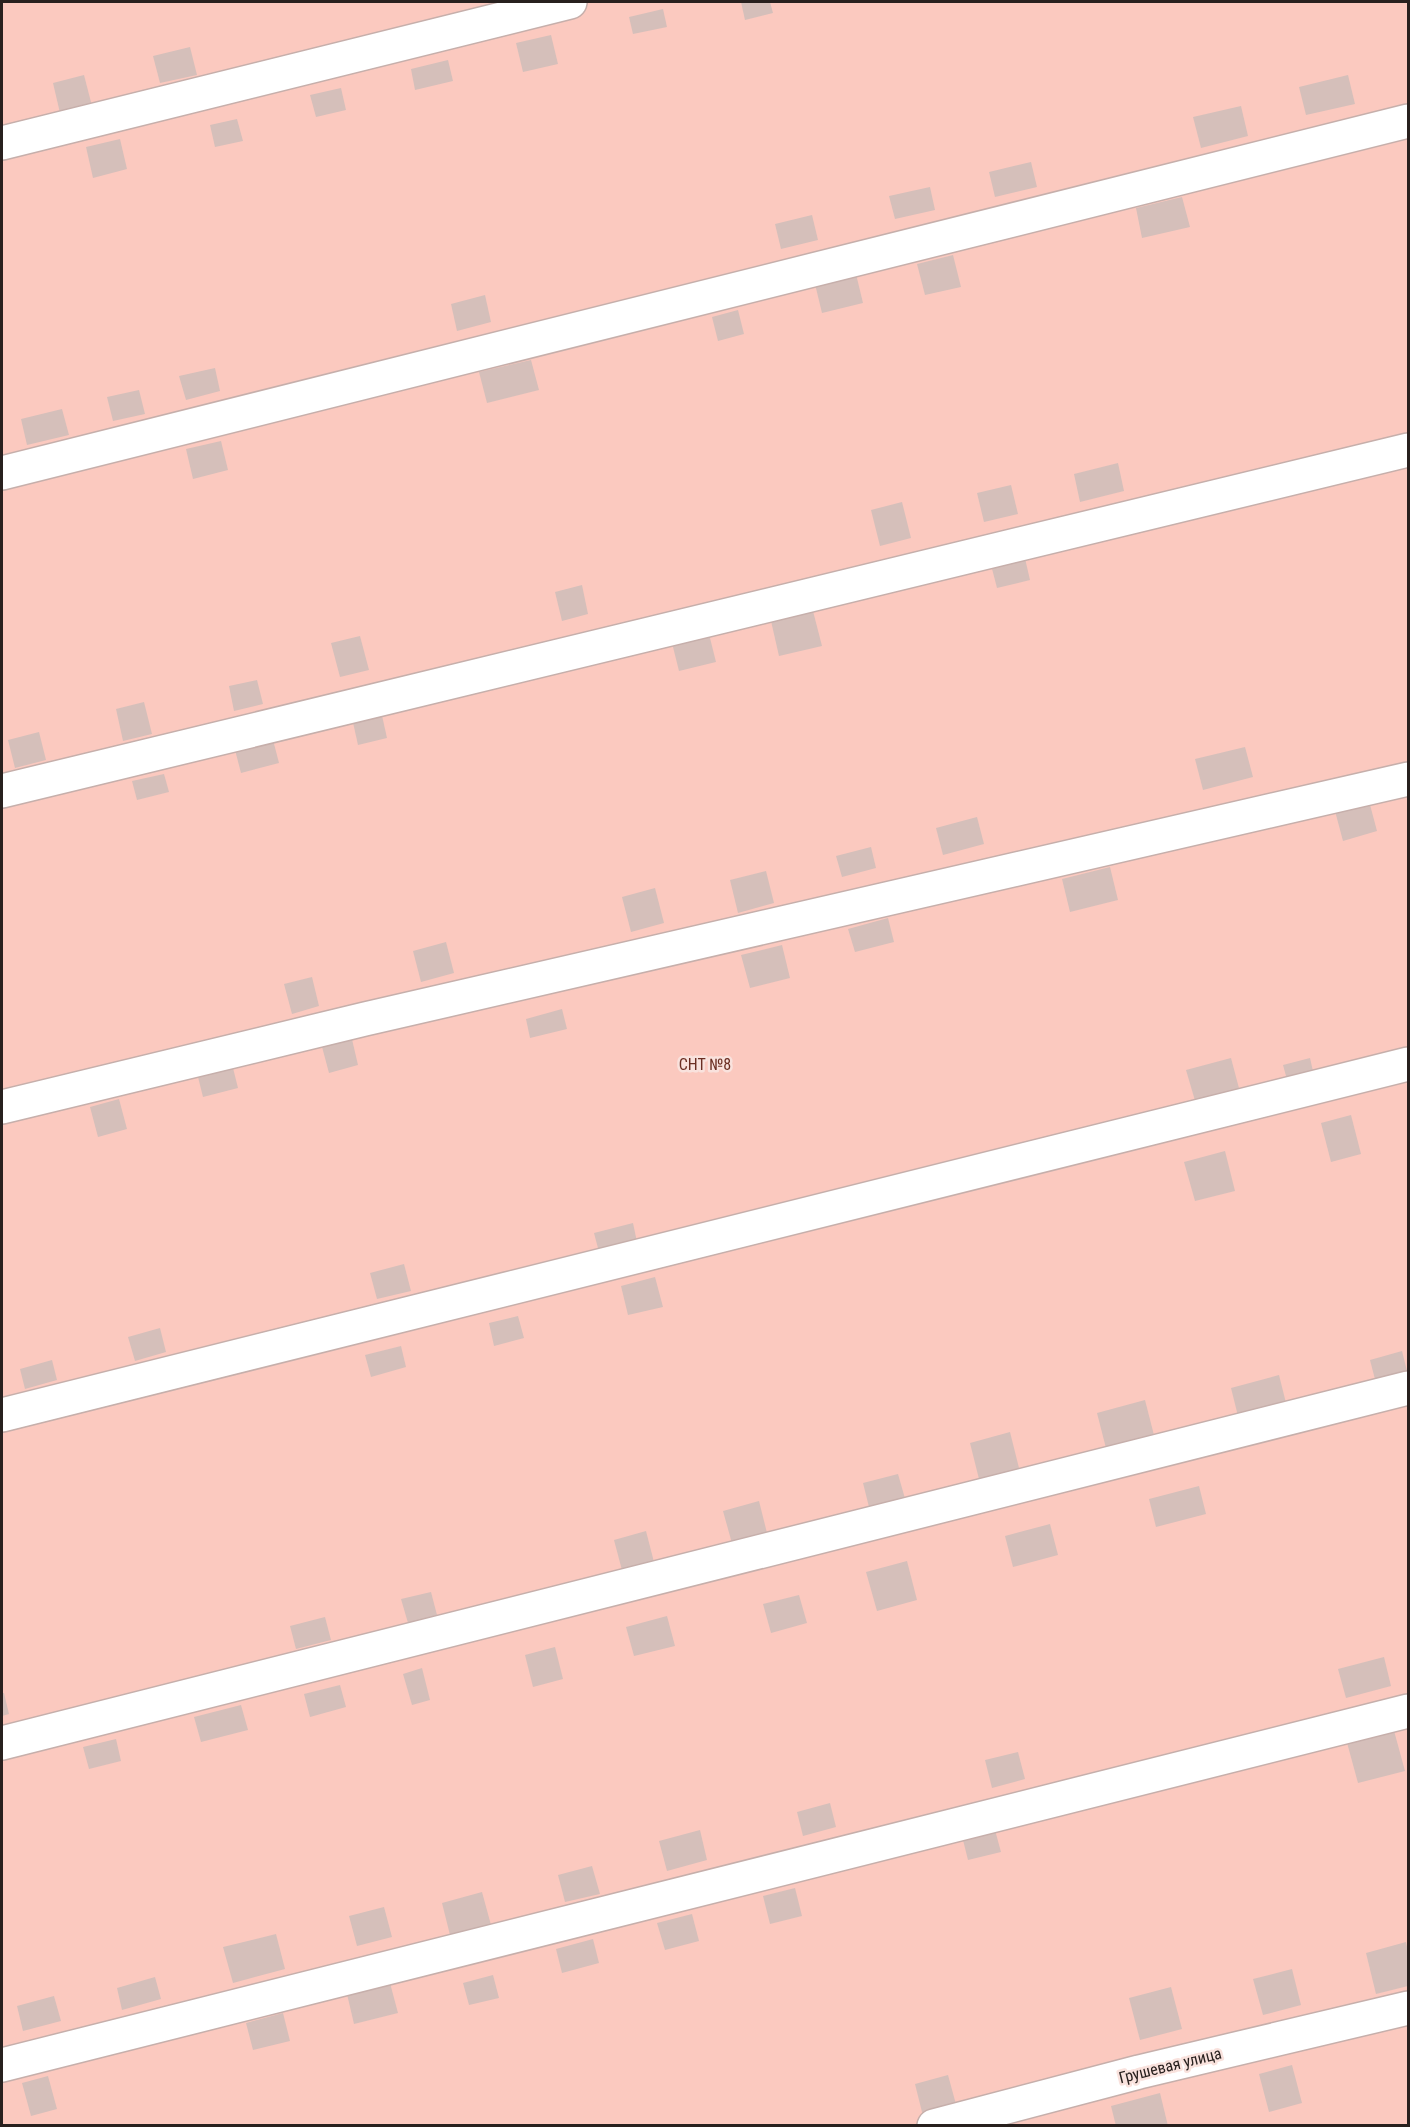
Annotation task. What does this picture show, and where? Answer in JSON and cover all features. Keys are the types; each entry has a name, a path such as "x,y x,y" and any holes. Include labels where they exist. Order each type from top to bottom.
{"street":[{"path":"2,143 570,2"},
{"path":"2,473 1408,121"},
{"path":"2,791 1408,450"},
{"path":"2,1107 365,1018 1408,779"},
{"path":"2,1415 1408,1064"},
{"path":"2,1743 1408,1388"},
{"path":"2,2065 1408,1711"},
{"name":"Грушевая улица","path":"934,2126 1139,2072 1408,2008"}],"green space":[{"name":"СНТ №8","path":"2,2 1408,2 1408,2125 2,2125"}],"building":[{"path":"741,2 770,2 773,13 745,20"},
{"path":"663,9 667,27 633,34 629,17"},
{"path":"551,35 558,64 523,72 516,43"},
{"path":"190,47 197,75 160,83 153,56"},
{"path":"448,60 453,81 415,90 411,69"},
{"path":"84,75 92,106 60,113 53,83"},
{"path":"1348,75 1355,104 1306,115 1299,87"},
{"path":"341,88 346,110 316,117 310,95"},
{"path":"1241,106 1248,136 1201,148 1193,117"},
{"path":"237,119 243,141 215,147 210,125"},
{"path":"120,139 127,169 93,178 86,147"},
{"path":"1031,162 1037,187 995,197 989,172"},
{"path":"930,187 935,210 895,219 889,196"},
{"path":"1182,197 1190,227 1142,238 1136,208"},
{"path":"812,215 818,240 781,249 775,224"},
{"path":"953,255 961,287 925,295 917,264"},
{"path":"856,274 863,303 822,313 815,284"},
{"path":"485,295 491,322 457,331 451,304"},
{"path":"738,310 744,334 718,341 712,317"},
{"path":"531,360 539,390 487,403 479,372"},
{"path":"215,368 220,391 186,400 179,376"},
{"path":"139,390 145,414 113,421 107,397"},
{"path":"62,409 69,435 27,445 21,419"},
{"path":"221,441 228,470 193,479 186,449"},
{"path":"1118,463 1124,491 1080,502 1074,474"},
{"path":"1011,485 1018,514 984,522 977,493"},
{"path":"902,502 911,538 880,546 871,510"},
{"path":"1024,554 1030,580 997,588 990,561"},
{"path":"582,585 588,614 562,621 555,592"},
{"path":"813,611 822,646 779,656 771,621"},
{"path":"709,634 716,662 679,671 672,643"},
{"path":"360,636 369,670 340,677 331,643"},
{"path":"257,680 263,704 234,711 229,686"},
{"path":"144,702 152,734 123,741 116,709"},
{"path":"381,711 387,738 358,745 352,718"},
{"path":"39,732 46,760 15,768 8,740"},
{"path":"272,736 279,763 241,773 234,746"},
{"path":"1245,747 1253,777 1203,790 1195,759"},
{"path":"164,774 169,792 137,800 132,781"},
{"path":"1369,801 1377,831 1343,841 1335,811"},
{"path":"977,817 984,844 943,855 936,828"},
{"path":"871,847 876,868 842,877 836,856"},
{"path":"1110,867 1118,900 1070,912 1062,879"},
{"path":"766,871 774,903 738,913 730,880"},
{"path":"655,888 664,923 631,932 622,897"},
{"path":"888,918 894,942 855,952 848,929"},
{"path":"446,942 454,973 421,982 413,951"},
{"path":"782,945 790,978 750,988 741,955"},
{"path":"312,977 319,1006 292,1014 284,984"},
{"path":"562,1009 567,1029 530,1038 526,1019"},
{"path":"351,1035 358,1065 329,1073 321,1043"},
{"path":"1231,1058 1240,1092 1196,1104 1186,1070"},
{"path":"1310,1058 1315,1080 1289,1087 1283,1065"},
{"path":"233,1068 238,1088 203,1097 198,1077"},
{"path":"119,1099 127,1129 98,1137 90,1107"},
{"path":"1351,1115 1361,1154 1331,1162 1321,1123"},
{"path":"1225,1151 1235,1191 1195,1201 1184,1162"},
{"path":"633,1223 637,1242 599,1252 594,1233"},
{"path":"404,1264 411,1291 377,1299 370,1273"},
{"path":"655,1277 663,1307 628,1315 621,1286"},
{"path":"518,1316 524,1338 494,1346 489,1323"},
{"path":"160,1328 166,1352 135,1361 128,1337"},
{"path":"401,1346 406,1367 371,1377 365,1355"},
{"path":"1402,1351 1408,1375 1377,1387 1370,1360"},
{"path":"52,1360 57,1380 25,1389 20,1369"},
{"path":"1279,1375 1288,1411 1240,1424 1231,1388"},
{"path":"1145,1400 1156,1443 1108,1456 1097,1413"},
{"path":"1010,1432 1020,1472 980,1483 970,1443"},
{"path":"898,1474 906,1502 870,1511 863,1483"},
{"path":"1199,1486 1206,1514 1156,1527 1149,1499"},
{"path":"759,1501 768,1537 733,1547 723,1511"},
{"path":"1050,1524 1058,1555 1013,1567 1005,1536"},
{"path":"646,1531 655,1566 623,1574 614,1540"},
{"path":"907,1561 917,1600 877,1611 866,1572"},
{"path":"431,1592 437,1615 408,1623 401,1599"},
{"path":"799,1595 807,1623 771,1633 763,1604"},
{"path":"667,1616 675,1646 634,1656 626,1627"},
{"path":"325,1617 331,1640 296,1649 290,1626"},
{"path":"555,1647 563,1679 533,1687 525,1655"},
{"path":"1384,1657 1391,1686 1346,1698 1338,1669"},
{"path":"422,1668 430,1700 412,1705 403,1674"},
{"path":"340,1685 346,1707 310,1717 304,1694"},
{"path":"2,1693 4,1693 9,1714 2,1716"},
{"path":"241,1705 248,1730 201,1742 194,1717"},
{"path":"1393,1727 1405,1771 1358,1783 1346,1739"},
{"path":"116,1739 121,1761 89,1769 83,1747"},
{"path":"1018,1752 1025,1779 992,1788 985,1760"},
{"path":"830,1803 836,1827 803,1836 797,1812"},
{"path":"700,1830 707,1860 667,1871 659,1841"},
{"path":"995,1830 1001,1852 968,1860 963,1840"},
{"path":"592,1866 600,1894 565,1902 558,1875"},
{"path":"795,1888 802,1916 770,1924 763,1896"},
{"path":"482,1892 491,1925 450,1935 442,1903"},
{"path":"384,1907 392,1937 357,1946 349,1916"},
{"path":"692,1914 699,1941 665,1950 657,1923"},
{"path":"276,1934 285,1969 233,1983 223,1947"},
{"path":"593,1939 599,1963 562,1973 556,1949"},
{"path":"1406,1942 1408,1986 1376,1994 1366,1953"},
{"path":"1292,1969 1301,2005 1263,2015 1253,1979"},
{"path":"493,1975 499,1998 469,2005 463,1983"},
{"path":"155,1977 161,1999 122,2010 117,1988"},
{"path":"390,1983 398,2013 354,2024 347,1994"},
{"path":"1171,1987 1182,2029 1140,2040 1129,1998"},
{"path":"54,1996 61,2021 23,2031 17,2006"},
{"path":"283,2013 290,2041 253,2050 246,2023"},
{"path":"1292,2065 1302,2103 1269,2112 1259,2074"},
{"path":"948,2075 957,2108 923,2116 915,2084"},
{"path":"48,2076 57,2109 31,2116 22,2083"},
{"path":"1160,2093 1168,2126 1116,2126 1111,2106"}]}
